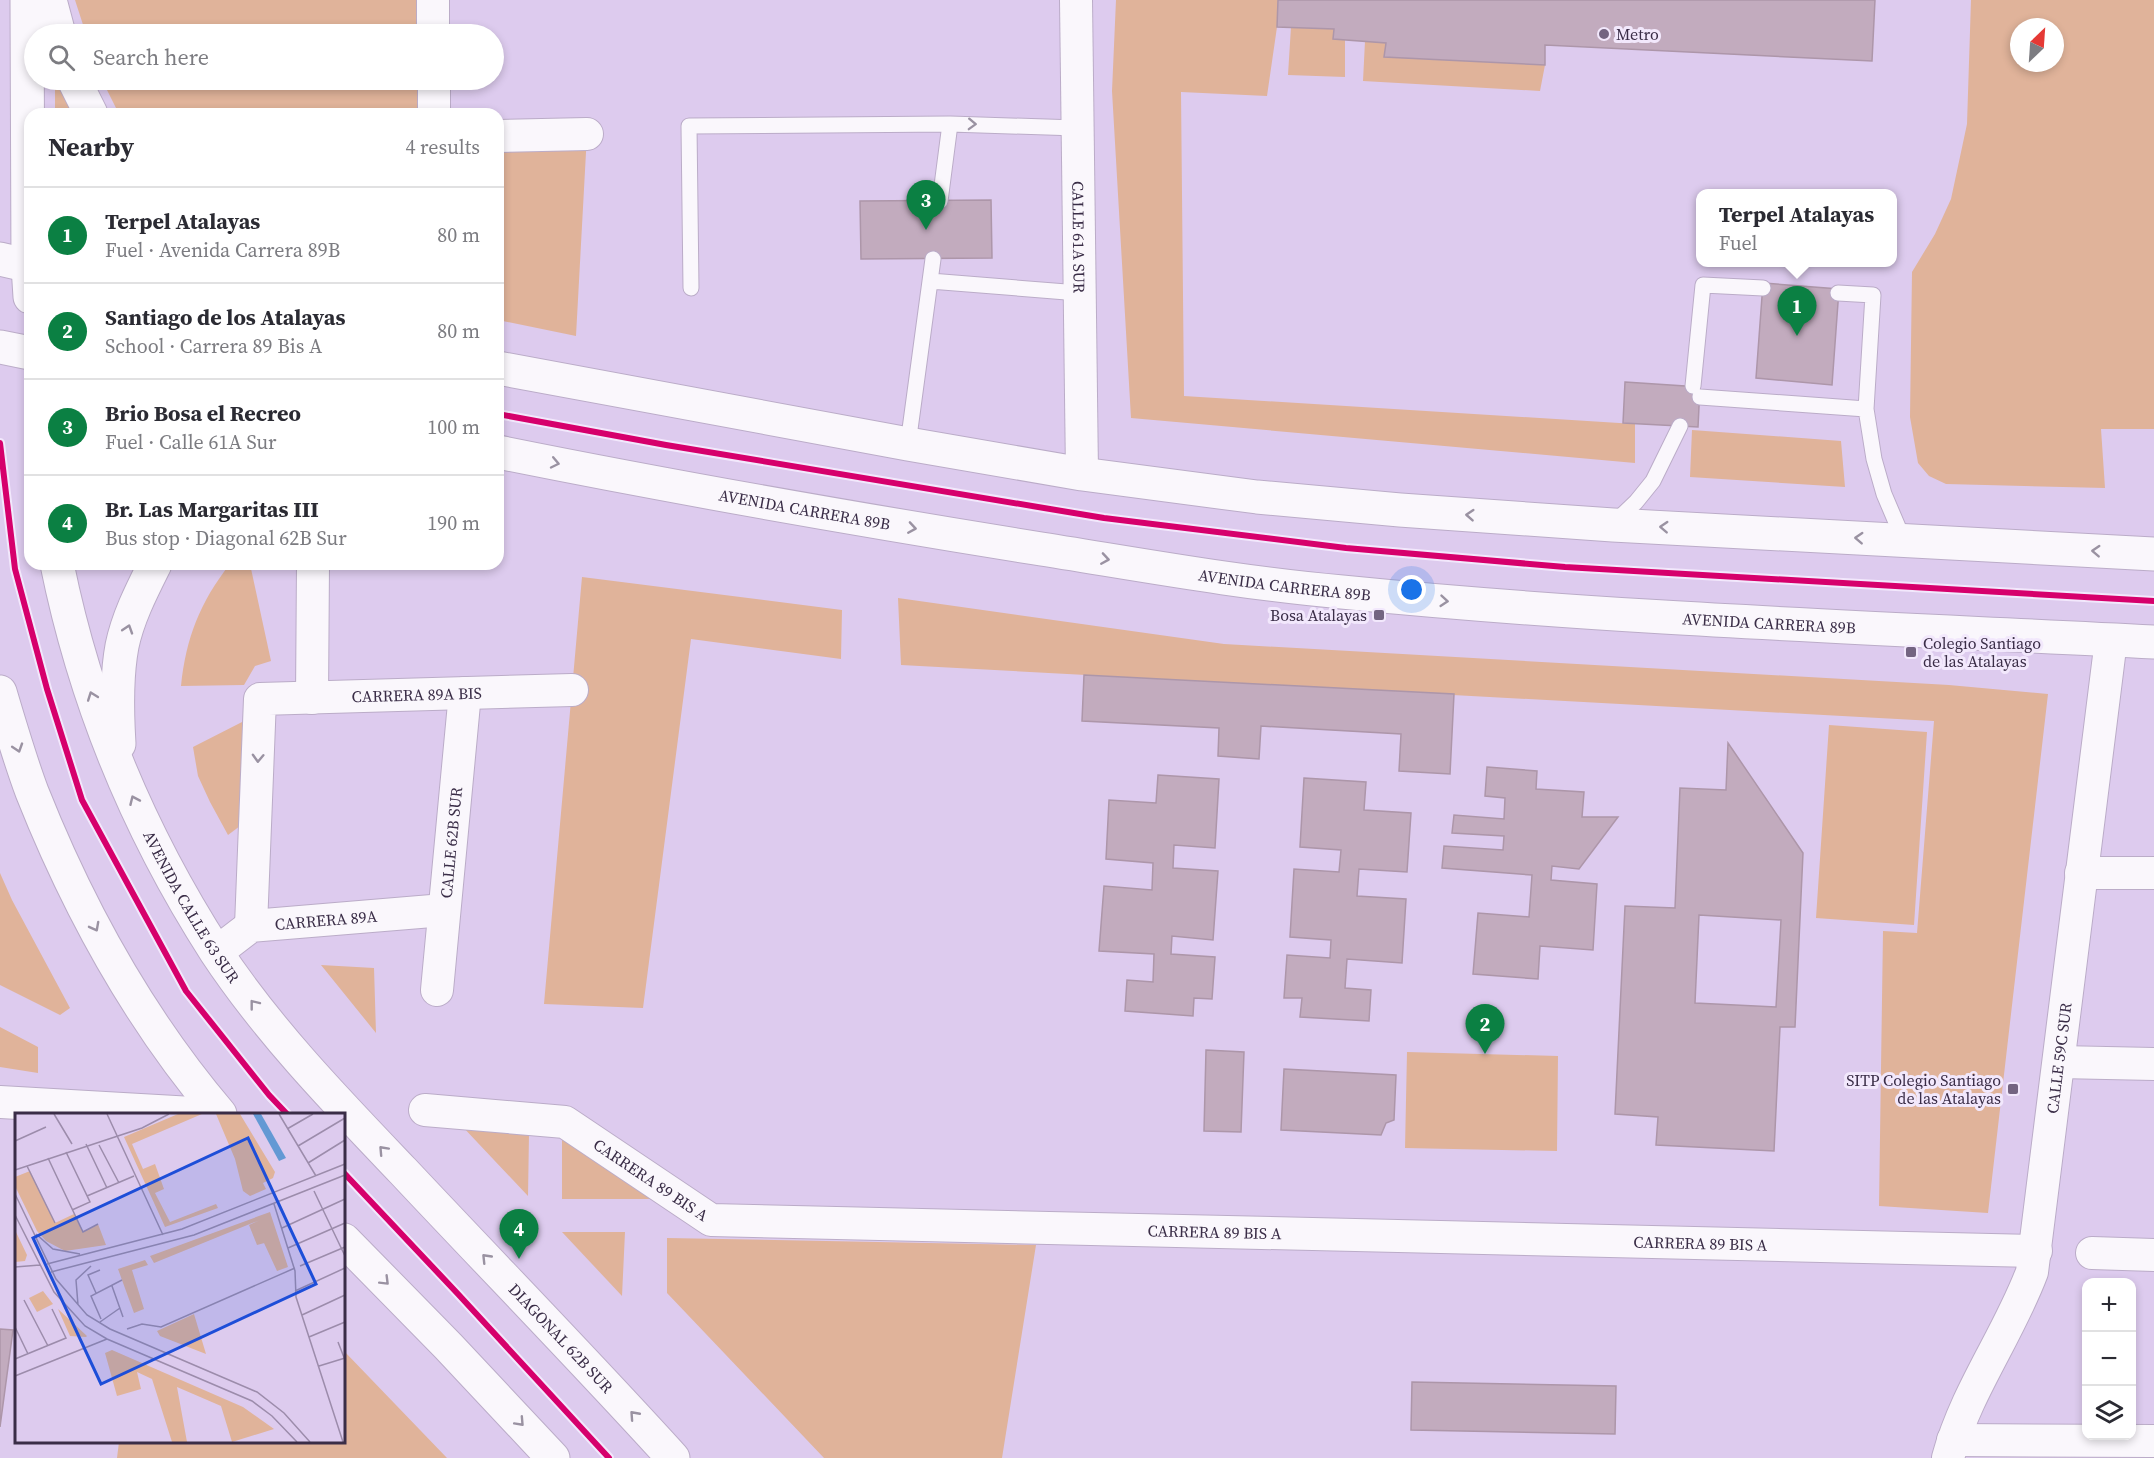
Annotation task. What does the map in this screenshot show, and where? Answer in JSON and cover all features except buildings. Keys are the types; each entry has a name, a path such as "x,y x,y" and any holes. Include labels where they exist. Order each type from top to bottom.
{"main road":[{"path":"27,0 27,24"},
{"path":"50,0 56,24"},
{"path":"25,90 25,108"},
{"path":"79,90 88,108"},
{"path":"22,272 24,163"},
{"path":"0,347 24,352"},
{"path":"504,369 1082,474 1257,497 1613,525 2154,554"},
{"name":"AVENIDA CARRERA 89B","path":"504,453 850,518 1169,569 1340,592 1607,612 2154,642"},
{"name":"AVENIDA CALLE 63 SUR","path":"58,570 66,610 90,690 121,770 150,835 216,952 288,1046 423,1193"},
{"path":"121,770 118,684 122,645 136,601 152,570"},
{"path":"0,692 32,791 92,920 123,978 158,1032 188,1075 219,1113"},
{"name":"DIAGONAL 62B SUR","path":"423,1193 595,1372 673,1458"},
{"path":"345,1241 553,1458"}],"street":[{"path":"433,0 433,24"},
{"name":"CALLE 61A SUR","path":"1076,0 1082,474"},
{"path":"434,90 434,108"},
{"path":"504,136 587,134"},
{"path":"312,698 313,570"},
{"name":"CALLE 59C SUR","path":"1950,1449 1971,1396 2023,1297 2032,1272 2080,873 2111,640"},
{"name":"CARRERA 89A BIS","path":"251,926 260,699 572,690"},
{"name":"CALLE 62B SUR","path":"436,990 465,693"},
{"path":"2080,873 2154,873"},
{"name":"CARRERA 89A","path":"216,952 251,926 444,910"},
{"path":"2059,1062 2154,1064"},
{"path":"0,1102 192,1113"},
{"name":"CARRERA 89 BIS A","path":"425,1110 565,1122 711,1220 2036,1251"},
{"path":"2092,1253 2154,1255"},
{"path":"1950,1449 2154,1441"}],"lane":[{"path":"940,201 950,124"},
{"path":"691,288 689,126 950,124 1077,128"},
{"path":"909,444 933,259"},
{"path":"930,281 1079,293"},
{"path":"1763,288 1703,285 1696,391 1866,409"},
{"path":"1839,293 1873,295 1866,409 1874,459 1884,494 1904,541"},
{"path":"1613,525 1653,481 1680,426"}],"shaded area":[{"path":"75,0 433,0 433,24 83,24"},
{"path":"1116,0 1278,0 1277,27 1267,96 1181,92 1184,396 1635,424 1635,463 1131,418 1112,91"},
{"path":"1971,0 2154,0 2154,429 2101,429 2105,488 1946,484 1929,476 1918,463 1910,417 1912,272 1935,234 1951,199 1967,124"},
{"path":"1291,27 1334,29 1333,39 1345,39 1345,77 1288,75"},
{"path":"1365,41 1386,43 1385,57 1545,65 1540,91 1363,81"},
{"path":"55,90 63,90 70,108 55,108"},
{"path":"107,90 434,90 434,108 116,108"},
{"path":"587,134 576,336 504,321 504,136"},
{"path":"1692,430 1841,441 1845,487 1690,477"},
{"path":"225,570 251,570 271,661 255,666 244,685 181,686 183,669 196,621"},
{"path":"582,577 842,610 841,659 691,639 643,1008 544,1004"},
{"path":"898,598 1224,644 1949,685 2048,694 1988,1213 1879,1206 1883,931 1917,933 1934,721 901,665"},
{"path":"244,721 244,823 228,835 198,776 193,747"},
{"path":"1829,725 1927,732 1914,925 1816,918"},
{"path":"0,873 70,1008 60,1015 0,985"},
{"path":"321,965 374,968 376,1033"},
{"path":"0,1027 38,1047 38,1073 0,1067"},
{"path":"1407,1052 1558,1056 1557,1151 1405,1148"},
{"path":"461,1125 529,1134 528,1196"},
{"path":"562,1139 652,1199 562,1199"},
{"path":"562,1232 625,1232 622,1296"},
{"path":"667,1238 1036,1245 1002,1458 824,1458 667,1293"},
{"path":"345,1352 447,1458 117,1458 119,1443 345,1443"}],"cycle path":[{"path":"504,415 666,445 1104,518 1346,548 1565,567 2154,601"},
{"path":"0,443 15,569 47,689 82,800 186,991 286,1113"},
{"path":"345,1174 609,1458"}],"place":[{"name":"Metro","path":"1604,34"},
{"name":"Brio Bosa el Recreo","path":"926,230"},
{"name":"Terpel Atalayas","path":"1797,336"},
{"name":"Bosa Atalayas","path":"1379,615"},
{"name":"Colegio Santiago de las Atalayas","path":"1911,652"},
{"name":"Santiago de los Atalayas","path":"1485,1054"},
{"name":"SITP Colegio Santiago de las Atalayas","path":"2013,1089"},
{"name":"Br. Las Margaritas III","path":"519,1259"}]}
